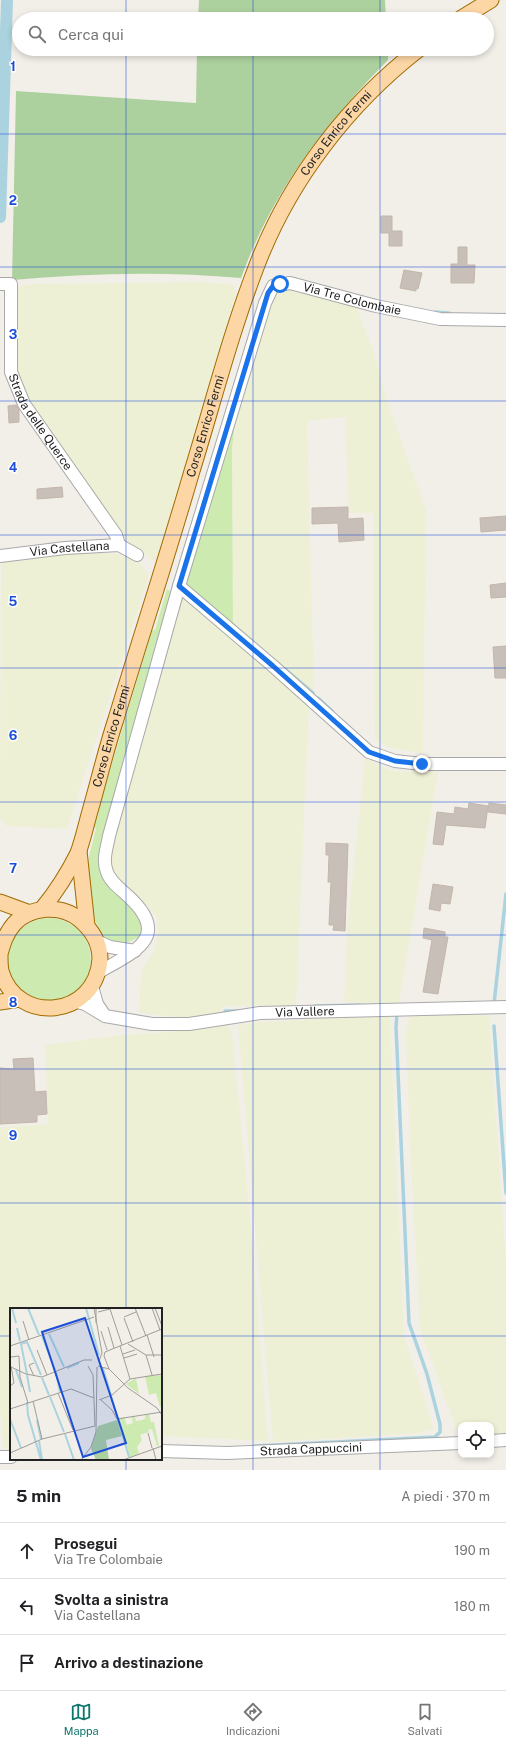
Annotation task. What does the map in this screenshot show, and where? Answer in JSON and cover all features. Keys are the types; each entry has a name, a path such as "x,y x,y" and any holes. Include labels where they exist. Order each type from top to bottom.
{"main road":[{"path":"471,12 491,0"},
{"name":"Corso Enrico Fermi","path":"36,911 59,888 79,851 115,721 169,550 238,321 257,264 286,204 328,140 354,108 387,76 411,56"},
{"name":"Corso Enrico Fermi","path":"79,851 87,926"},
{"path":"0,902 36,911 55,909 67,912 78,917 87,926 97,941 100,955 99,972 92,986 85,995 76,1002 62,1007 47,1009 33,1006 20,999 8,986 0,963 2,935 14,924 36,911"},
{"path":"0,1002 20,999"}],"street":[{"name":"Strada delle Querce","path":"5,284 11,372 24,404 116,535 119,545"},
{"name":"Via Tre Colombaie","path":"179,586 265,303 273,286 290,284 376,306 440,319 506,320"},
{"name":"Via Castellana","path":"0,556 65,548 119,545 137,554"},
{"path":"99,972 135,952 143,944 148,935 148,923 142,908 115,883 107,873 104,860 109,836 179,586 273,666 369,752 395,761 422,764 506,764"},
{"path":"97,941 110,947 135,952"},
{"path":"92,986 97,1004 105,1016"},
{"name":"Via Vallere","path":"76,1002 86,1004 105,1016 152,1024 189,1024 260,1014 506,1007"},
{"path":"494,1441 506,1440"},
{"name":"Strada Cappuccini","path":"162,1451 227,1453 458,1443"}],"green space":[{"path":"199,0 385,0 386,12 198,12"},
{"path":"197,56 388,56 388,60 342,109 302,161 284,188 268,217 241,278 184,274 97,274 12,280 16,91 196,103"},
{"path":"201,282 234,285 236,294 161,551 157,560 154,561 133,547 121,534 33,408 24,391 17,373 16,287 32,284"},
{"path":"289,290 356,305 376,360 385,394 426,511 423,753 388,747 375,739 373,513 349,513 345,417 307,421 314,688 309,692 233,627 232,448 235,423 271,300 276,292"},
{"path":"235,423 232,448 233,627 187,585 186,578"},
{"path":"79,552 115,554 137,560 149,575 67,829 6,826 0,817 1,561"},
{"path":"167,589 172,592 100,864 101,871 107,884 132,909 142,923 139,937 125,944 111,942 103,936 95,921 86,885 86,869 96,828 93,827 152,630 155,630"},
{"path":"183,599 189,600 309,702 296,1005 225,1006 216,1013 188,1018 139,1013 141,972 155,949 158,932 157,918 148,906 120,881 113,872 109,856 180,601"},
{"path":"365,758 392,771 438,772 399,1004 344,1002 347,932"},
{"path":"49,918 65,921 79,930 88,944 91,960 88,976 79,990 65,999 49,1002 33,999 19,990 10,976 7,960 10,944 19,930 33,921"},
{"path":"466,1014 489,1016 506,1264 506,1436 494,1436 494,1422 458,1422 458,1432 457,1431 420,1329 410,1147 406,1034 409,1017"},
{"path":"390,1016 404,1336 434,1429 421,1433 273,1442 238,1025 260,1022"},
{"path":"227,1025 232,1033 251,1226 268,1441 162,1436 162,1308 10,1308 10,1451 8,1450 3,1446 0,1409 0,1128 48,1124 45,1045 123,1035 170,1032"}],"building":[{"path":"381,216 392,216 392,231 402,231 402,246 389,246 389,233 381,233"},
{"path":"458,247 467,247 467,265 475,265 474,283 451,283 451,264 458,264"},
{"path":"404,270 422,273 418,289 416,288 416,291 400,288"},
{"path":"16,405 19,410 19,422 9,423 8,406"},
{"path":"62,487 63,497 37,499 37,489"},
{"path":"348,507 348,519 363,518 364,540 339,542 338,523 312,524 312,508"},
{"path":"506,516 506,530 481,532 480,518"},
{"path":"506,583 506,597 491,598 490,585"},
{"path":"506,646 506,678 495,678 493,647"},
{"path":"469,803 488,806 485,828 446,825 443,845 433,844 437,812 454,814 455,807 468,809"},
{"path":"489,803 506,805 506,814 488,812"},
{"path":"326,843 348,844 345,931 333,930 334,925 329,925 331,882 328,882 329,855 326,855"},
{"path":"433,884 453,887 450,904 441,903 440,911 429,909"},
{"path":"424,928 445,932 445,937 448,937 438,994 423,992 432,940 423,938"},
{"path":"33,1058 35,1092 46,1091 47,1114 37,1115 37,1122 0,1124 0,1068 14,1069 13,1059"}],"waterway":[{"path":"0,217 7,0"},
{"path":"435,312 449,313"},
{"path":"285,669 313,693"},
{"path":"318,698 332,711"},
{"path":"494,1004 506,894"},
{"path":"315,1006 360,1005"},
{"path":"225,1011 239,1011"},
{"path":"255,1446 435,1437 440,1432 440,1424 427,1374 409,1323 396,1027 397,1013"},
{"path":"494,1026 506,1193"}],"route":[{"path":"280,284 273,286 268,293 179,586 273,666 369,752 395,761 422,764"}]}
